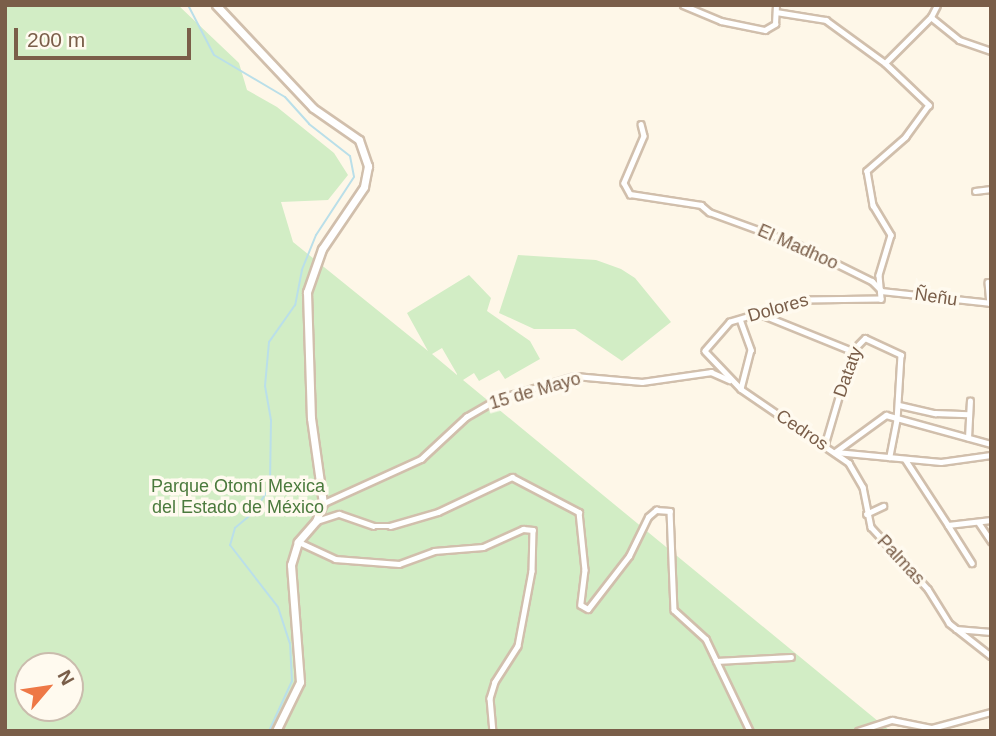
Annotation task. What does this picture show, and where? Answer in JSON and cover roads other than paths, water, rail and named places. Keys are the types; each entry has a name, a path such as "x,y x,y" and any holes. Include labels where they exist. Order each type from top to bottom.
{"main road":[{"path":"216,5 313,108 355,136 367,159 366,181 327,239 307,292 311,418 323,503 316,521 298,542 289,587 299,639 300,681 276,731"}],"street":[{"path":"683,5 721,21 765,30 775,24 776,5"},
{"path":"885,63 932,17 937,5"},
{"path":"776,12 827,20 885,63 925,98 929,105 924,115 867,171 873,205 891,235 879,275 881,291"},
{"path":"932,17 959,40 991,51"},
{"name":"El Madhoo","path":"640,124 644,136 626,175 627,191 673,203 698,204 709,212 797,244 872,281 881,291"},
{"path":"975,191 991,189"},
{"path":"988,282 990,303"},
{"name":"Ñeñu","path":"881,291 990,303"},
{"name":"Dolores","path":"705,351 730,322 814,297 881,299 881,291"},
{"path":"762,314 852,351"},
{"path":"740,319 751,350 741,389"},
{"name":"Dataty","path":"824,447 852,351 865,338 901,355 899,405"},
{"name":"Cedros","path":"705,351 741,389 835,452 881,417 991,444"},
{"name":"15 de Mayo","path":"323,503 367,487 421,459 466,418 497,399 575,376 642,382 711,372 732,381"},
{"path":"968,438 970,401"},
{"path":"890,457 899,405 934,413 968,414"},
{"path":"835,452 941,462 991,455"},
{"name":"Palmas","path":"835,452 861,482 871,527 928,589 956,629 991,656"},
{"path":"905,459 972,563"},
{"path":"316,521 339,514 373,526 399,524 438,512 512,477 579,512 584,570 581,605 588,609 629,556 648,517 666,510 671,517 674,610 706,639 750,731"},
{"path":"866,514 883,506"},
{"path":"948,526 991,520"},
{"path":"979,523 991,541"},
{"path":"298,542 328,557 399,565 434,551 483,547 528,528 535,534 526,611 516,653 492,690 493,731"},
{"path":"956,629 991,632"},
{"path":"716,661 791,657"},
{"path":"858,731 896,720 914,728 932,728 991,712"}],"waterway":[{"path":"188,5 214,55 285,97 309,124 350,156 354,177 316,235 302,270 295,305 269,342 265,386 271,420 270,487 254,512 235,528 230,545 278,607 290,643 292,681 269,731"}],"park label":[{"name":"Parque Otomí Mexica del Estado de México","path":"238,497"}]}
